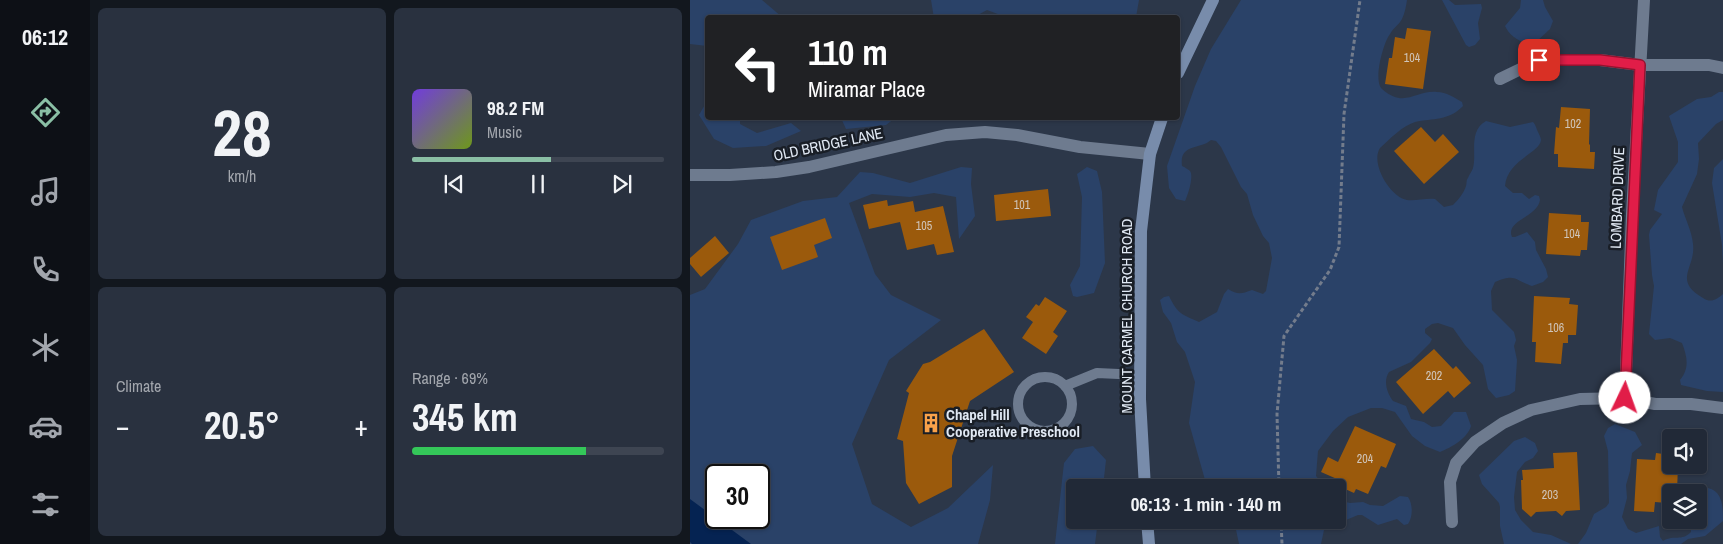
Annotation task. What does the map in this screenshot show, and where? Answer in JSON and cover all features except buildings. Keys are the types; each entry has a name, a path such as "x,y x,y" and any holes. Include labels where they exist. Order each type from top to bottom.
{"main road":[{"path":"1180,68 1213,0"},
{"name":"MOUNT CARMEL CHURCH ROAD","path":"1145,479 1140,375 1141,231 1150,154 1161,120"},
{"path":"1148,529 1149,544"}],"street":[{"name":"LOMBARD DRIVE","path":"1625,398 1644,0"},
{"path":"1500,79 1539,60 1600,60 1640,65 1709,65 1723,68"},
{"name":"OLD BRIDGE LANE","path":"690,175 776,172 809,167 946,135 986,132 1017,135 1080,147 1150,154"},
{"path":"1452,522 1450,482 1456,463 1475,442 1503,423 1531,410 1580,399 1625,398 1655,404 1690,404 1723,408"}],"lane":[{"path":"1065,386 1096,373 1140,375"},
{"path":"1050,378 1065,386 1070,394 1072,403 1071,412 1061,426 1043,431 1034,429 1027,424 1019,409 1021,392 1026,385 1033,380 1050,378"}],"path":[{"path":"1279,479 1277,414 1284,336 1330,270 1340,246 1344,114 1360,0"},
{"path":"1281,529 1282,544"}],"shaded area":[{"path":"690,0 762,0 780,15 705,15 705,46 690,44"},
{"path":"931,0 1139,0 1136,15 1001,15 987,10 978,15 934,15"},
{"path":"1241,0 1407,0 1402,19 1391,32 1385,45 1380,62 1379,85 1390,95 1397,98 1429,92 1440,92 1462,102 1463,106 1446,117 1415,122 1405,126 1380,148 1378,162 1383,178 1394,193 1407,200 1435,199 1444,207 1453,205 1465,189 1473,168 1475,137 1480,125 1486,121 1510,127 1533,122 1535,125 1541,139 1539,145 1511,170 1505,186 1513,193 1522,193 1529,199 1535,195 1539,196 1538,206 1517,223 1511,231 1512,237 1527,232 1535,242 1536,250 1548,277 1543,282 1532,286 1515,278 1507,278 1495,282 1491,291 1492,310 1514,332 1516,340 1514,346 1517,360 1515,391 1509,395 1496,398 1488,389 1483,365 1453,328 1438,323 1432,324 1425,329 1425,333 1432,339 1430,343 1411,362 1389,372 1386,379 1388,391 1393,401 1406,406 1411,419 1424,422 1432,427 1441,426 1454,412 1466,412 1471,426 1459,442 1440,452 1425,446 1412,436 1395,412 1382,408 1371,408 1348,417 1333,431 1318,451 1316,476 1318,479 1205,479 1189,423 1195,382 1185,352 1177,342 1171,323 1163,312 1160,300 1169,296 1181,313 1199,322 1217,312 1228,289 1240,293 1252,290 1263,294 1266,291 1272,258 1269,243 1263,236 1253,215 1247,194 1241,187 1221,147 1216,141 1211,140 1191,148 1184,154 1182,166 1191,173 1191,181 1185,201 1176,199 1169,188 1167,166 1195,86 1211,49"},
{"path":"1442,0 1449,0 1455,5 1481,4 1482,8 1478,23 1480,39 1475,45 1469,47 1466,45"},
{"path":"1521,0 1543,0 1553,21 1550,29 1534,44 1525,43 1517,39 1505,26 1520,8"},
{"path":"1719,92 1723,92 1723,120 1716,124 1698,143 1699,159 1697,174 1682,207 1693,244 1687,279 1689,285 1703,298 1711,301 1723,294 1723,392 1707,391 1681,385 1680,380 1687,362 1682,343 1670,338 1655,340 1649,334 1654,286 1649,235 1650,230 1662,214 1654,210 1658,190 1678,162 1678,142 1669,116 1697,99 1711,97"},
{"path":"705,104 705,120 740,120 740,124 757,133 791,123 801,131 766,146 733,148 714,139 699,115"},
{"path":"842,120 892,120 886,125 846,129"},
{"path":"1723,159 1723,264 1722,245 1712,183 1714,168"},
{"path":"961,167 972,168 971,184 975,216 959,239 956,197 934,193 910,197 872,194 849,203 875,274 891,295 941,320 889,360 852,444 872,504 911,527 948,508 993,465 990,500 978,544 690,544 690,295 705,289 738,244 751,220 803,201 837,197 860,172 873,173 910,183"},
{"path":"1087,167 1097,171 1102,192 1105,263 1094,293 1077,297 1073,296 1070,285 1080,266 1082,197 1077,174"},
{"path":"1615,424 1635,432 1642,445 1632,453 1626,485 1627,498 1622,517 1628,529 1636,533 1659,526 1660,537 1663,541 1684,537 1691,532 1691,529 1707,529 1707,488 1713,490 1719,496 1723,511 1723,521 1705,536 1688,539 1681,544 1578,544 1586,533 1594,514 1609,503 1608,451 1604,436 1608,428"},
{"path":"1525,437 1535,443 1538,451 1517,472 1514,497 1515,510 1521,520 1533,532 1551,535 1571,544 1504,544 1500,526 1499,503 1482,484 1479,475 1514,441"},
{"path":"1093,446 1106,460 1104,479 1066,479 1066,529 1097,529 1095,544 1055,544 1064,463 1075,449"},
{"path":"1400,496 1408,497 1412,507 1410,521 1404,525 1397,519 1378,525 1362,515 1346,520 1346,502 1363,502 1370,505 1383,506"},
{"path":"690,499 705,510 705,529 731,529 751,544 692,544 690,542"},
{"path":"1236,529 1326,529 1321,544 1239,544"}],"place":[{"name":"Chapel Hill Cooperative Preschool","path":"931,423"}],"route":[{"path":"1539,60 1600,60 1640,65 1625,398"}]}
